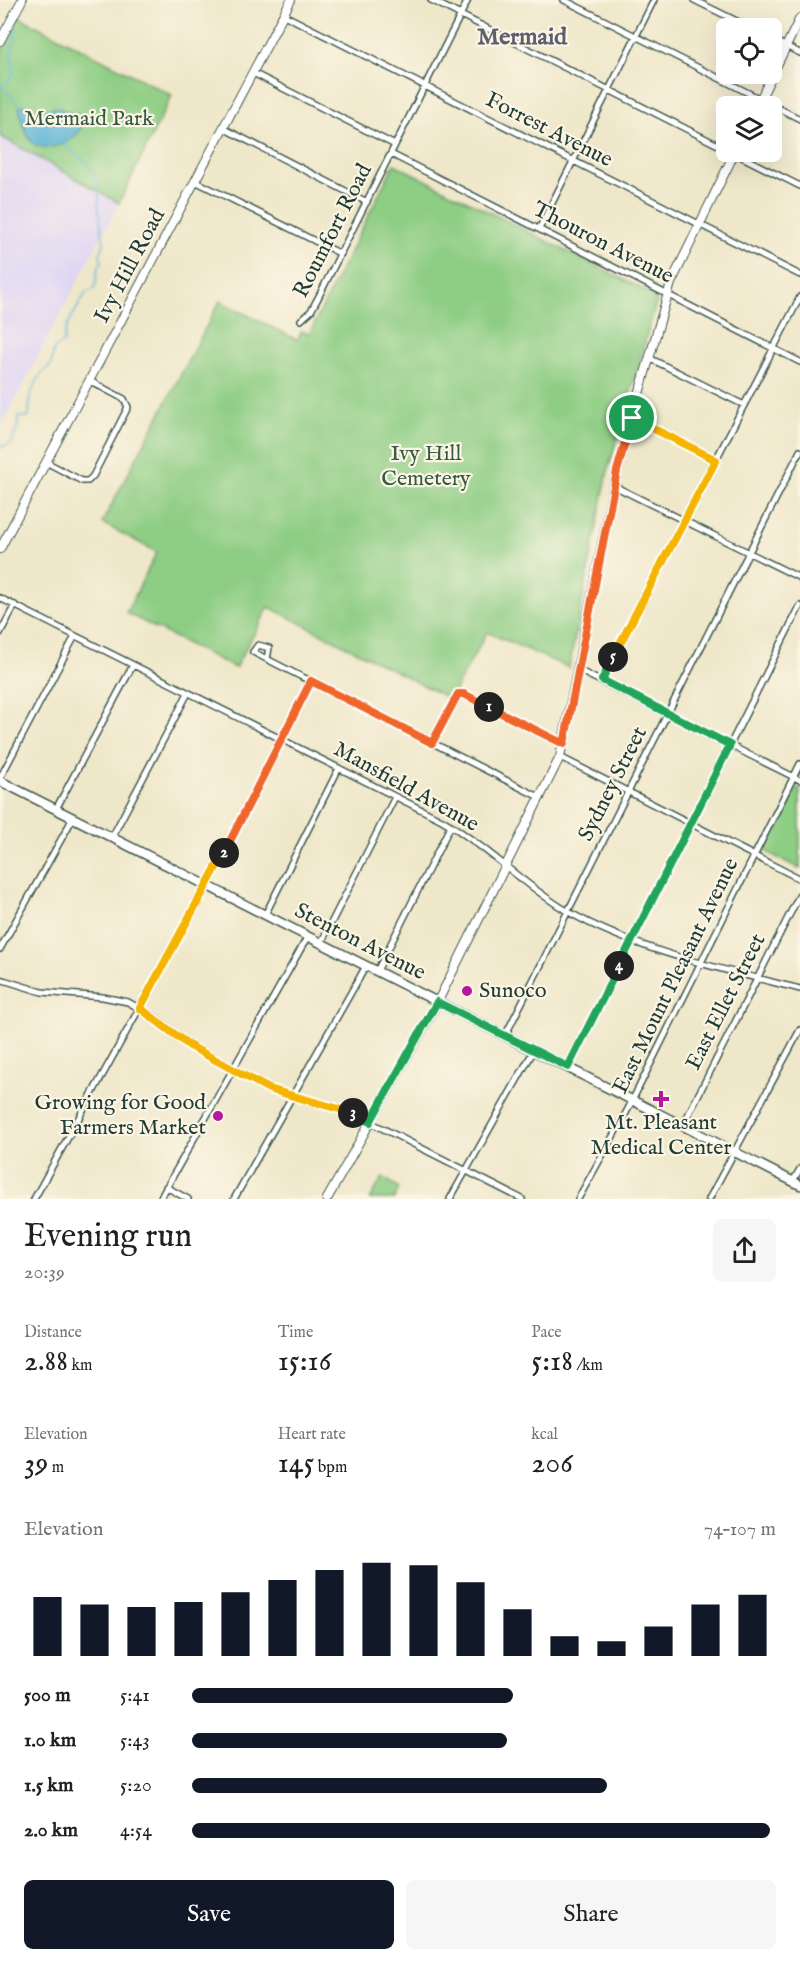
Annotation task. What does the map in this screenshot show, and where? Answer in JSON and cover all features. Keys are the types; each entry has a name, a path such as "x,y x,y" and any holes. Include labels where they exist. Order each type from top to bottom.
{"main road":[{"path":"0,41 22,0"},
{"name":"Ivy Hill Road","path":"0,549 291,0"},
{"path":"762,96 800,18"},
{"path":"327,1199 437,1002 560,757 614,486 632,418 668,294 729,162"},
{"name":"Stenton Avenue","path":"0,779 207,886 797,1183"}],"street":[{"path":"431,0 716,144"},
{"name":"Roumfort Road","path":"301,320 311,311 468,0"},
{"path":"564,0 746,96"},
{"path":"539,229 654,0"},
{"path":"694,0 731,18"},
{"name":"Forrest Avenue","path":"284,15 800,275"},
{"path":"782,44 800,53"},
{"path":"252,73 395,145"},
{"path":"782,112 800,119"},
{"path":"223,128 367,202"},
{"name":"Thouron Avenue","path":"391,154 800,362"},
{"path":"753,162 800,186"},
{"path":"195,181 340,254"},
{"path":"602,680 800,297"},
{"path":"650,358 744,405"},
{"path":"46,462 82,481 88,482 93,476 128,407 124,399 90,381"},
{"path":"632,418 716,460"},
{"name":"Sydney Street","path":"505,1036 800,451"},
{"path":"614,486 685,519 800,578"},
{"name":"Mansfield Avenue","path":"0,598 451,825 567,911 594,926 631,941 800,989"},
{"path":"0,633 15,605"},
{"path":"568,1067 800,606"},
{"path":"0,779 75,636"},
{"path":"267,660 270,652 267,646 260,645 253,652 267,660 541,798"},
{"path":"56,809 133,665"},
{"path":"578,670 800,780"},
{"path":"34,1199 207,886 311,681"},
{"path":"112,837 188,693"},
{"path":"432,743 460,693 564,744"},
{"path":"560,757 800,879"},
{"name":"East Mount Pleasant Avenue","path":"578,1199 632,1100 800,765"},
{"path":"265,915 339,768"},
{"path":"321,943 395,796"},
{"path":"0,949 73,818"},
{"path":"377,971 451,825"},
{"name":"East Ellet Street","path":"682,1125 800,894"},
{"path":"160,1199 308,936"},
{"path":"234,1199 366,966"},
{"path":"0,980 50,994 116,999 140,1008 190,1046 269,1089 340,1108 522,1199"},
{"path":"709,1199 800,1030"},
{"path":"450,1199 534,1050"},
{"path":"797,1183 800,1169"},
{"path":"166,1187 188,1199"}],"shaded area":[{"path":"0,136 119,203 0,428"}],"green space":[{"name":"Mermaid Park","path":"19,17 172,95 119,203 0,136 0,54"},
{"name":"Ivy Hill Cemetery","path":"394,164 658,297 608,470 569,668 487,632 450,699 269,607 235,668 126,613 157,552 102,523 220,301 297,340 302,331 309,334"},
{"path":"798,787 800,788 800,869 765,851"},
{"path":"383,1177 399,1188 394,1199 370,1199"}],"water":[{"path":"23,105 32,114 55,107 78,115 81,128 72,138 59,145 45,147 38,145 32,142 26,131 19,107"}],"waterway":[{"path":"17,28 12,52 13,74 2,88 20,105"},
{"path":"0,447 11,444 18,426 18,417 29,417 30,395 41,374 51,365 54,349 64,342 66,329 86,292 93,290 99,265 102,262 100,255 104,244 96,182 85,161 70,150 64,142"}],"place":[{"name":"Sunoco","path":"467,991"},
{"name":"Mt. Pleasant Medical Center","path":"661,1099"},
{"name":"Growing for Good Farmers Market","path":"218,1116"}],"district":[{"name":"Mermaid","path":"522,37"}],"route":[{"path":"632,418 716,460 602,680 730,745 568,1067 437,1002 370,1122 340,1108 276,1093 190,1046 140,1008 207,886 311,681 432,743 460,693 564,744 617,471 632,418"}]}
